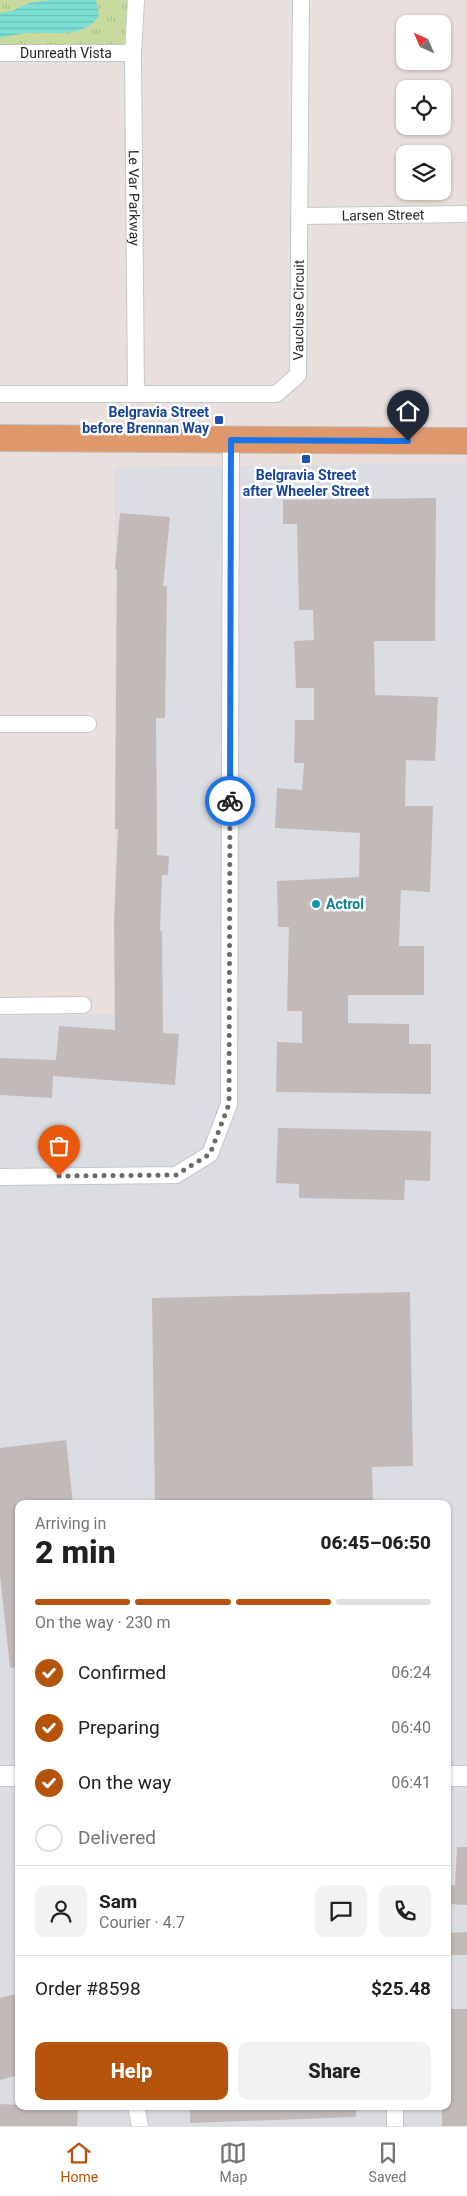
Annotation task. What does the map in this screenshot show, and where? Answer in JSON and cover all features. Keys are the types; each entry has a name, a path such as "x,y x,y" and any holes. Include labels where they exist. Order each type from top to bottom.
{"main road":[{"path":"0,438 467,441"}],"street":[{"name":"Le Var Parkway","path":"136,0 133,53 136,394"},
{"name":"Vaucluse Circuit","path":"0,394 276,394 298,376 301,0"},
{"name":"Dunreath Vista","path":"0,53 133,53"},
{"name":"Larsen Street","path":"299,216 467,214"},
{"path":"0,1177 176,1175 210,1154 229,1104 231,440"},
{"path":"0,724 88,724"},
{"path":"0,1006 83,1006"},
{"path":"0,1776 15,1776"},
{"path":"451,1776 467,1776"},
{"path":"137,2110 140,2126"},
{"path":"395,2110 395,2126"}],"shaded area":[{"path":"467,463 467,2126 0,2126 0,1016 115,1014 115,467"}],"green space":[{"path":"0,0 136,0 133,53 0,53"}],"water":[{"path":"49,0 96,0 99,16 92,24 66,33 27,33 0,38 0,13 12,11 29,3"}],"building":[{"path":"436,498 435,641 374,641 375,695 438,697 435,761 406,760 405,806 433,806 430,892 401,890 399,946 424,946 424,995 348,995 348,1023 409,1024 409,1044 431,1044 431,1094 276,1092 277,1042 302,1043 302,1011 287,1011 289,927 278,927 277,881 359,877 360,833 275,828 277,788 302,790 304,763 294,763 295,720 314,720 314,688 296,688 294,641 314,640 313,610 299,610 297,524 283,524 283,500"},
{"path":"120,513 170,517 163,586 167,586 165,718 156,718 157,855 169,856 168,875 162,875 160,931 162,931 163,1033 179,1034 175,1085 53,1076 52,1098 0,1095 0,1058 56,1060 59,1026 115,1030 114,920 118,829 115,829 117,569 115,569"},
{"path":"278,1128 431,1131 430,1181 405,1180 404,1200 299,1198 299,1184 276,1183"},
{"path":"410,1292 413,1466 372,1467 373,1500 155,1500 152,1298"},
{"path":"66,1440 73,1500 15,1500 15,1667 10,1668 0,1574 0,1448"},
{"path":"457,1847 467,1847 467,1905 451,1904 451,1885 455,1885"},
{"path":"467,1932 467,1955 451,1955 451,1933"},
{"path":"15,1994 15,2076 0,2080 0,1998"},
{"path":"451,2009 467,2009 467,2126 442,2126 442,2110 451,2110"},
{"path":"0,2104 15,2105 15,2110 78,2110 77,2126 0,2126"},
{"path":"190,2110 356,2110 356,2117 190,2123"}],"way so far":[{"path":"59,1176 176,1175 210,1154 229,1104 230,801"}],"place":[{"name":"Belgravia Street before Brennan Way","path":"219,420"},
{"name":"Belgravia Street after Wheeler Street","path":"306,459"},
{"name":"Actrol","path":"316,904"}],"route":[{"path":"230,801 231,440 408,441"}]}
